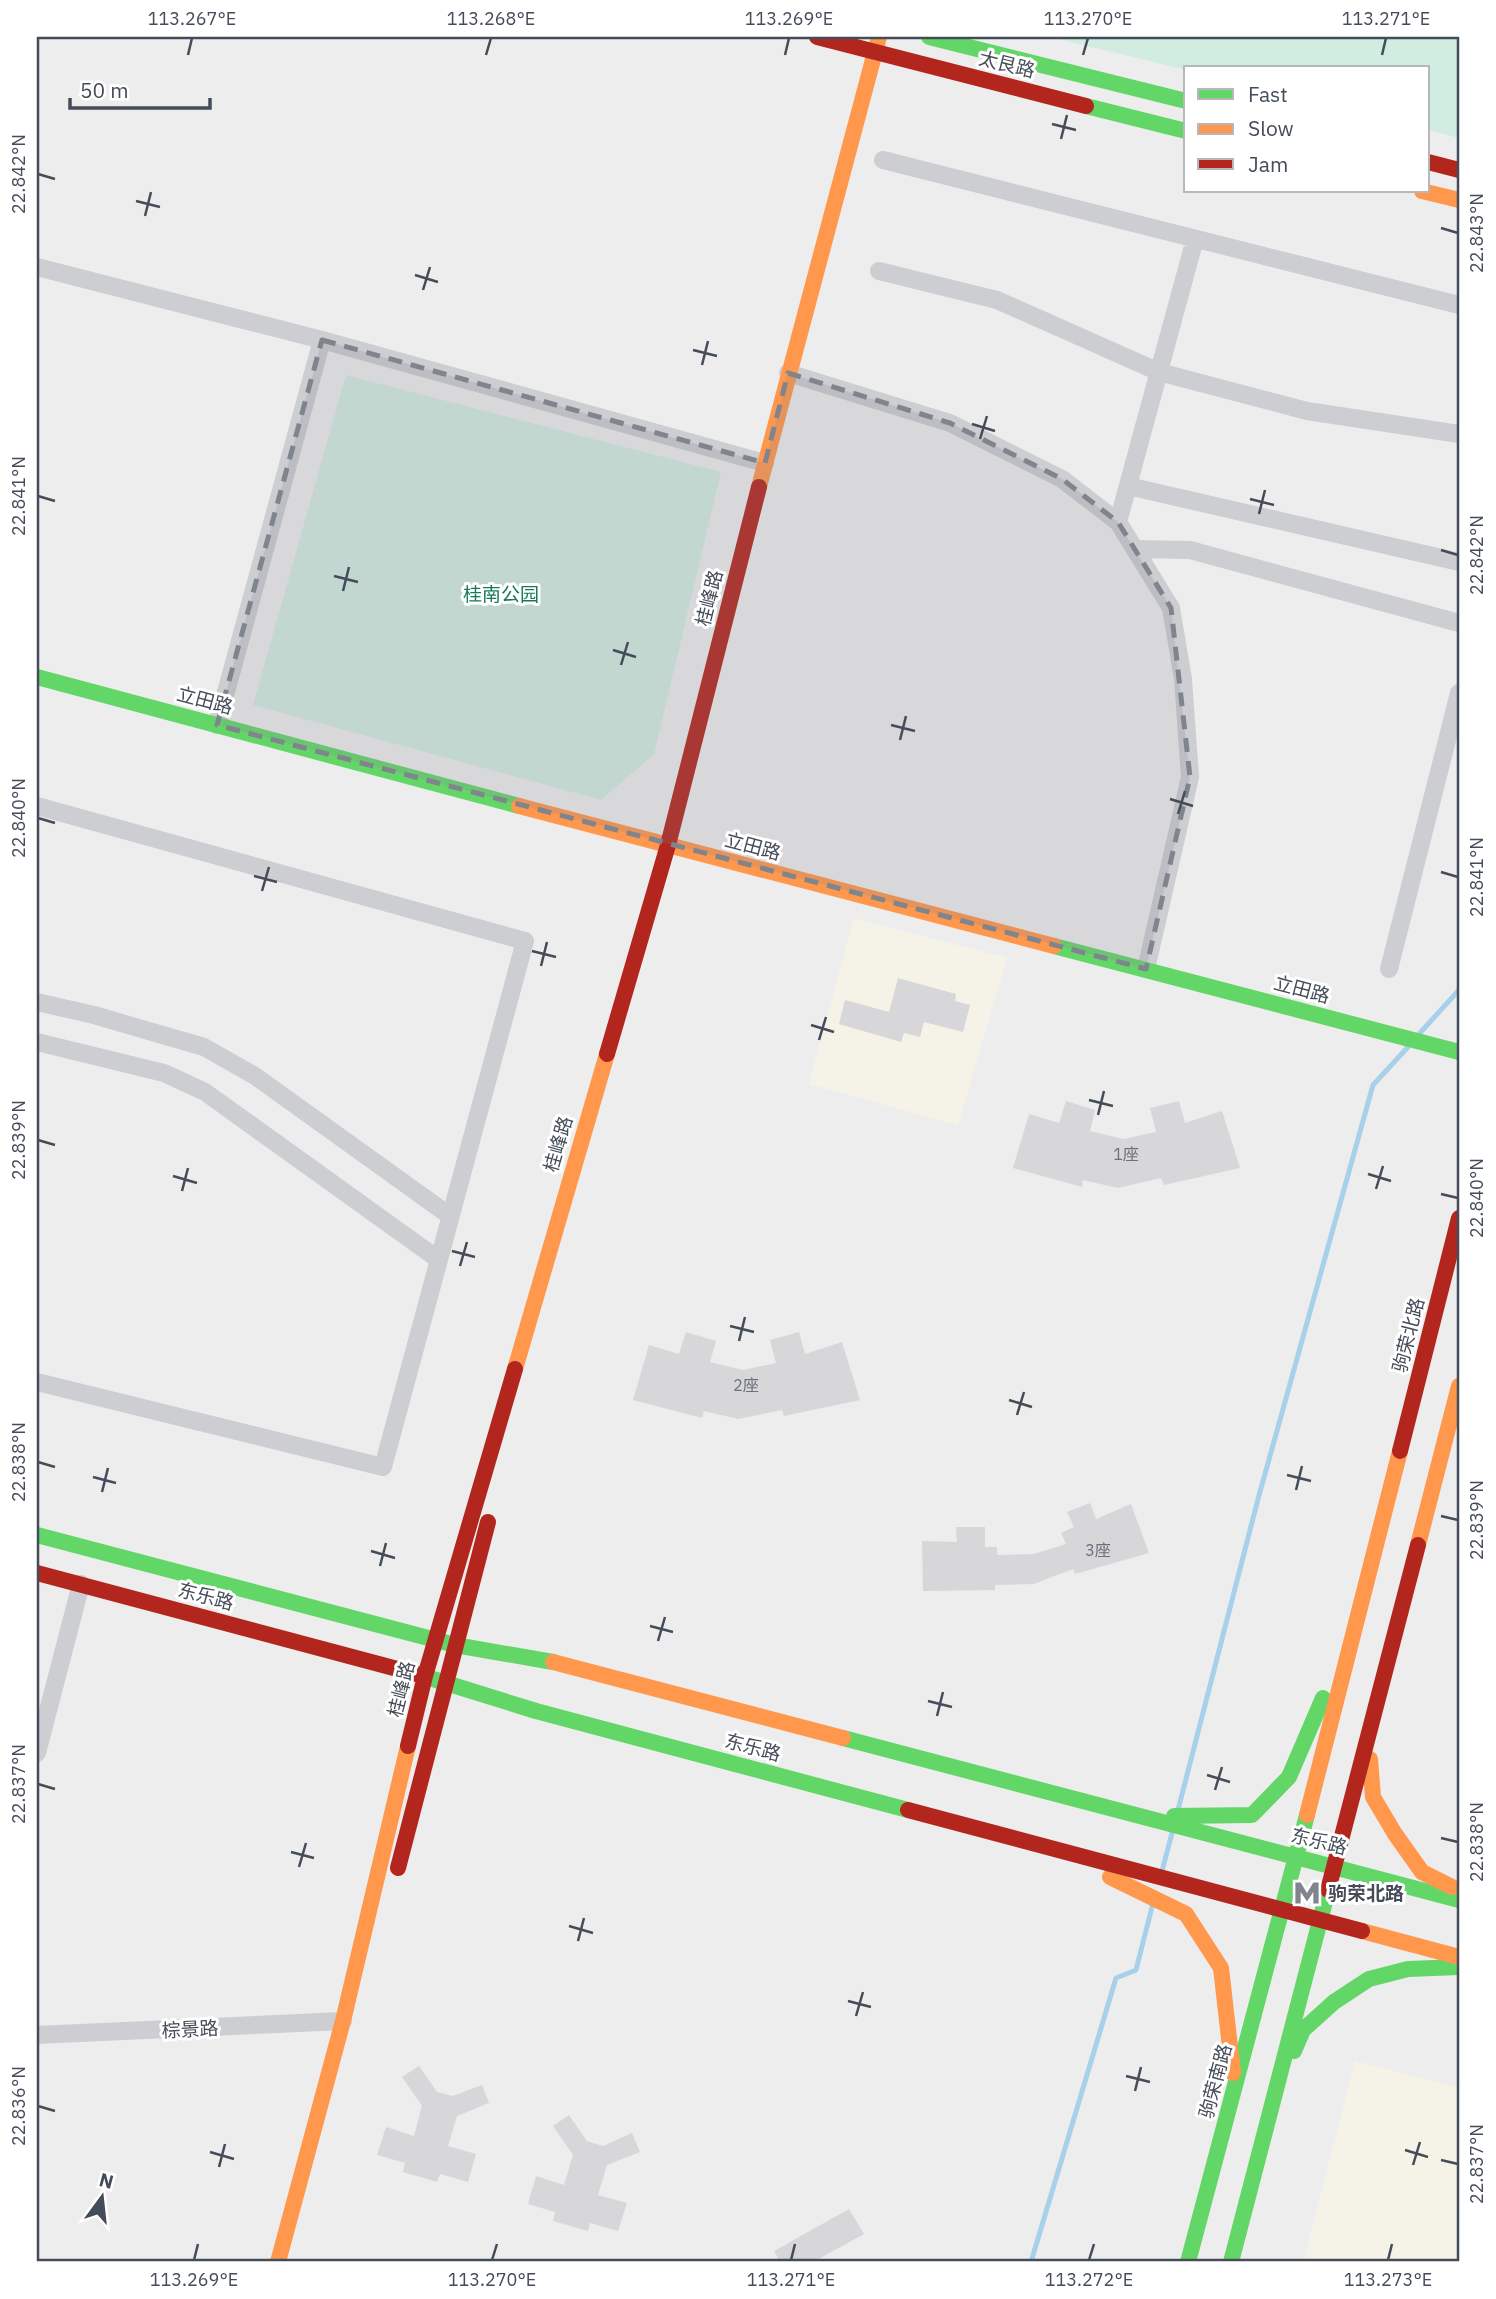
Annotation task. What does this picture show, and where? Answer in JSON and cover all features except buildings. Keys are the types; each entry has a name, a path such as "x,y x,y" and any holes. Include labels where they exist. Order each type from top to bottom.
{"street":[{"name":"太艮路","path":"817,37 878,48 1184,130"},
{"name":"桂峰路","path":"278,2262 343,2021 425,1676 670,846 765,463 793,375 878,48 888,37"},
{"name":"太艮路","path":"929,37 1184,101"},
{"path":"883,160 1459,305"},
{"path":"1430,163 1459,170"},
{"path":"1427,192 1459,200"},
{"path":"1118,522 1195,239"},
{"path":"37,267 322,340 765,463"},
{"path":"879,271 997,300 1159,372 1307,411 1459,435"},
{"path":"217,725 322,340"},
{"path":"509,1445 793,375 950,423 1062,480 1118,522 1171,608 1183,679 1190,777 1146,970"},
{"path":"1128,486 1459,562"},
{"path":"1135,549 1190,550 1459,623"},
{"name":"立田路","path":"37,677 1459,1052"},
{"path":"1388,969 1459,693"},
{"path":"37,806 525,941 383,1466 37,1382"},
{"path":"37,1002 94,1015 204,1047 255,1076 450,1216"},
{"path":"37,1042 164,1073 205,1092 439,1260"},
{"name":"驹荣北路","path":"1282,1911 1459,1218"},
{"path":"1231,2262 1459,1386"},
{"path":"393,1885 491,1512"},
{"name":"东乐路","path":"37,1535 455,1645 544,1660 1136,1816 1187,1822 1296,1857 1459,1900"},
{"name":"东乐路","path":"37,1573 425,1676 536,1711 1459,1957"},
{"path":"37,1754 81,1584"},
{"path":"1187,1822 1252,1815 1289,1777 1354,1629"},
{"path":"1368,1736 1373,1797 1422,1872 1459,1891"},
{"path":"1035,1844 1186,1914 1221,1968 1234,2089"},
{"name":"驹荣南路","path":"1188,2262 1282,1911"},
{"path":"316,2181 372,1966"},
{"path":"1270,2111 1303,2030 1334,2002 1369,1979 1408,1969 1459,1967"},
{"name":"棕景路","path":"37,2035 343,2021"}],"highlighted area":[{"path":"322,340 765,463 788,373 950,423 1062,479 1118,522 1171,608 1190,777 1146,969 217,725"}],"shaded area":[{"path":"854,918 1007,958 958,1125 809,1084"},
{"path":"1355,2061 1459,2088 1459,2262 1303,2262"}],"green space":[{"path":"1050,37 1459,37 1459,138 1430,131 1430,66 1184,66 1184,70"},
{"name":"桂南公园","path":"346,375 721,472 654,754 601,800 253,705"}],"waterway":[{"path":"1419,1034 1459,990"},
{"path":"1178,1810 1258,1499 1373,1085 1408,1047"},
{"path":"1162,1871 1172,1833"},
{"path":"1031,2262 1116,1978 1136,1970 1152,1907"}],"traffic: fast":[{"path":"929,37 1184,101"},
{"path":"1086,106 1184,130"},
{"path":"37,677 519,806"},
{"path":"1054,946 1459,1052"},
{"path":"37,1535 455,1645 553,1662"},
{"path":"420,1675 536,1711 908,1810"},
{"path":"1174,1816 1252,1815 1289,1777 1323,1698"},
{"path":"843,1738 1459,1900"},
{"path":"1188,2262 1307,1815"},
{"path":"1231,2262 1328,1890"},
{"path":"1294,2051 1303,2030 1334,2002 1369,1979 1408,1969 1459,1967"}],"traffic: slow":[{"path":"759,487 879,37"},
{"path":"1426,192 1459,200"},
{"path":"519,806 1054,946"},
{"path":"515,1369 607,1054"},
{"path":"1418,1545 1459,1386"},
{"path":"1307,1815 1400,1451"},
{"path":"553,1662 843,1738"},
{"path":"278,2262 343,2021 408,1746"},
{"path":"1370,1759 1373,1797 1395,1834 1422,1872 1452,1887"},
{"path":"1110,1877 1186,1914 1221,1968 1233,2073"},
{"path":"1362,1931 1459,1957"}],"traffic: jam":[{"path":"817,37 1086,106"},
{"path":"1430,163 1459,170"},
{"path":"607,1054 668,845 759,487"},
{"path":"1400,1451 1459,1218"},
{"path":"408,1746 425,1676 515,1369"},
{"path":"398,1868 488,1522"},
{"path":"1328,1890 1418,1545"},
{"path":"37,1573 420,1675"},
{"path":"908,1810 1362,1931"}],"place":[{"name":"驹荣北路","path":"1307,1893"}]}
